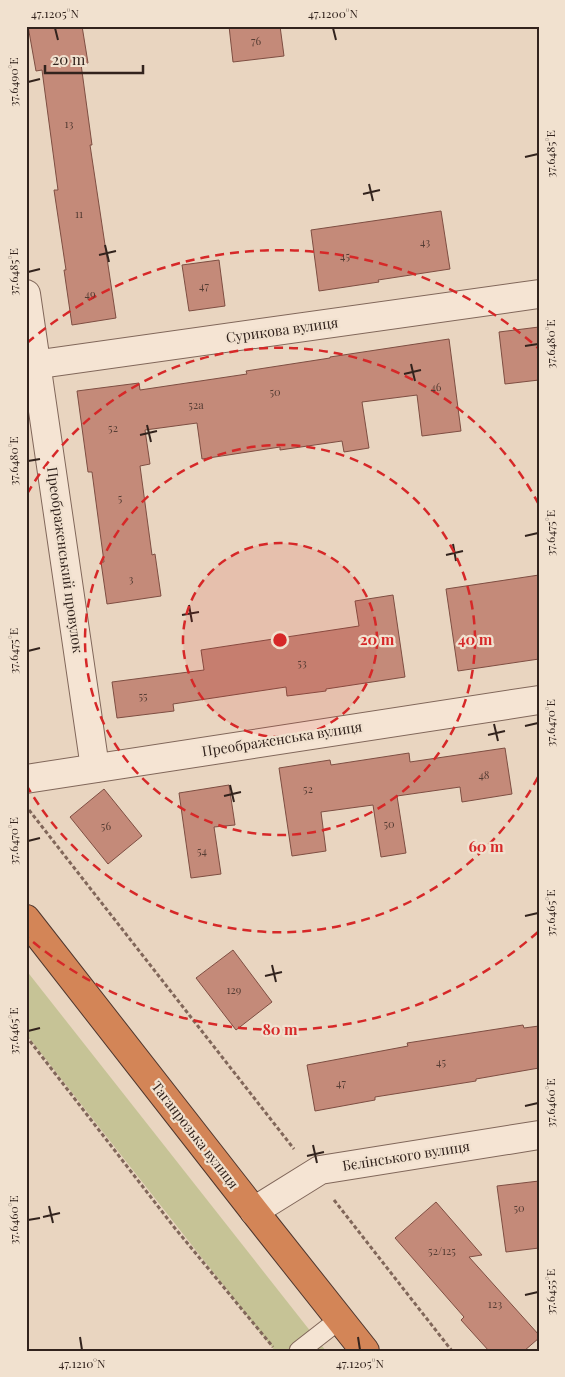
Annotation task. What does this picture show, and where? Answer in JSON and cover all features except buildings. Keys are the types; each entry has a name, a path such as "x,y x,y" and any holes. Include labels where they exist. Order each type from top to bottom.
{"highway":[{"name":"Таганрозька вулиця","path":"26,918 365,1351"}],"street":[{"name":"Преображенський провулок","path":"26,294 31,365 95,768"},
{"name":"Сурикова вулиця","path":"31,365 539,294"},
{"name":"Преображенська вулиця","path":"26,779 539,700"},
{"name":"Бєлінського вулиця","path":"254,1211 320,1170 539,1136"}],"lane":[{"path":"299,1351 340,1319"}],"path":[{"path":"26,806 452,1351"},
{"path":"26,1036 174,1227 275,1351"}],"shaded area":[{"path":"26,970 326,1351 275,1351 26,1034"}]}
